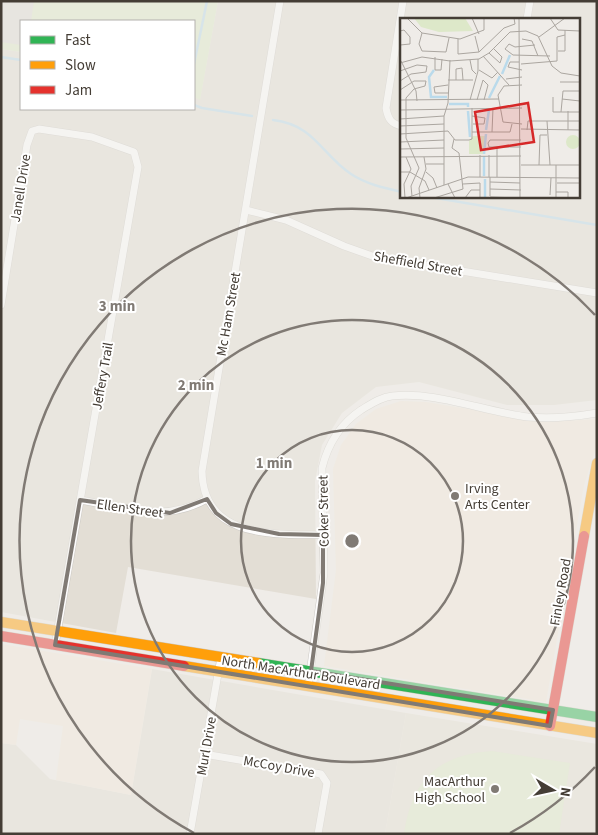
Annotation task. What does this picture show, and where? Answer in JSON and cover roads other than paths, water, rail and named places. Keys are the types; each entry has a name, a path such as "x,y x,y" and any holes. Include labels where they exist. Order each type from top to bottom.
{"main road":[{"name":"Finley Road","path":"550,726 597,463"},
{"name":"North MacArthur Boulevard","path":"1,622 597,717"},
{"name":"North MacArthur Boulevard","path":"1,636 597,733"}],"street":[{"name":"Mc Ham Street","path":"280,1 202,471 202,487 216,513 231,524 279,534 323,535"},
{"path":"400,18 403,1"},
{"path":"527,18 530,1"},
{"path":"400,20 386,108 387,116 394,124 400,126"},
{"name":"Janell Drive","path":"1,305 29,136 32,131 39,129 92,137"},
{"name":"Jeffery Trail","path":"55,645 138,167 134,152 92,137"},
{"name":"Sheffield Street","path":"246,210 286,220 344,246 375,257 597,293"},
{"path":"1,253 10,254"},
{"name":"Coker Street","path":"308,687 322,600 322,468 326,453 337,432 352,416 374,402 390,396 415,396 528,417 571,417 597,413"},
{"name":"Ellen Street","path":"80,500 149,512 170,513 192,507 207,499"},
{"name":"Murl Drive","path":"190,834 221,657"},
{"name":"McCoy Drive","path":"204,754 321,774 327,783 318,834"}],"waterway":[{"path":"195,59 207,1"},
{"path":"1,57 20,60"},
{"path":"195,105 252,116"},
{"path":"273,120 287,123 308,134 351,174 375,185 400,191"},
{"path":"436,198 597,225"}],"place":[{"name":"Irving Arts Center","path":"455,496"},
{"name":"MacArthur High School","path":"495,789"}]}
